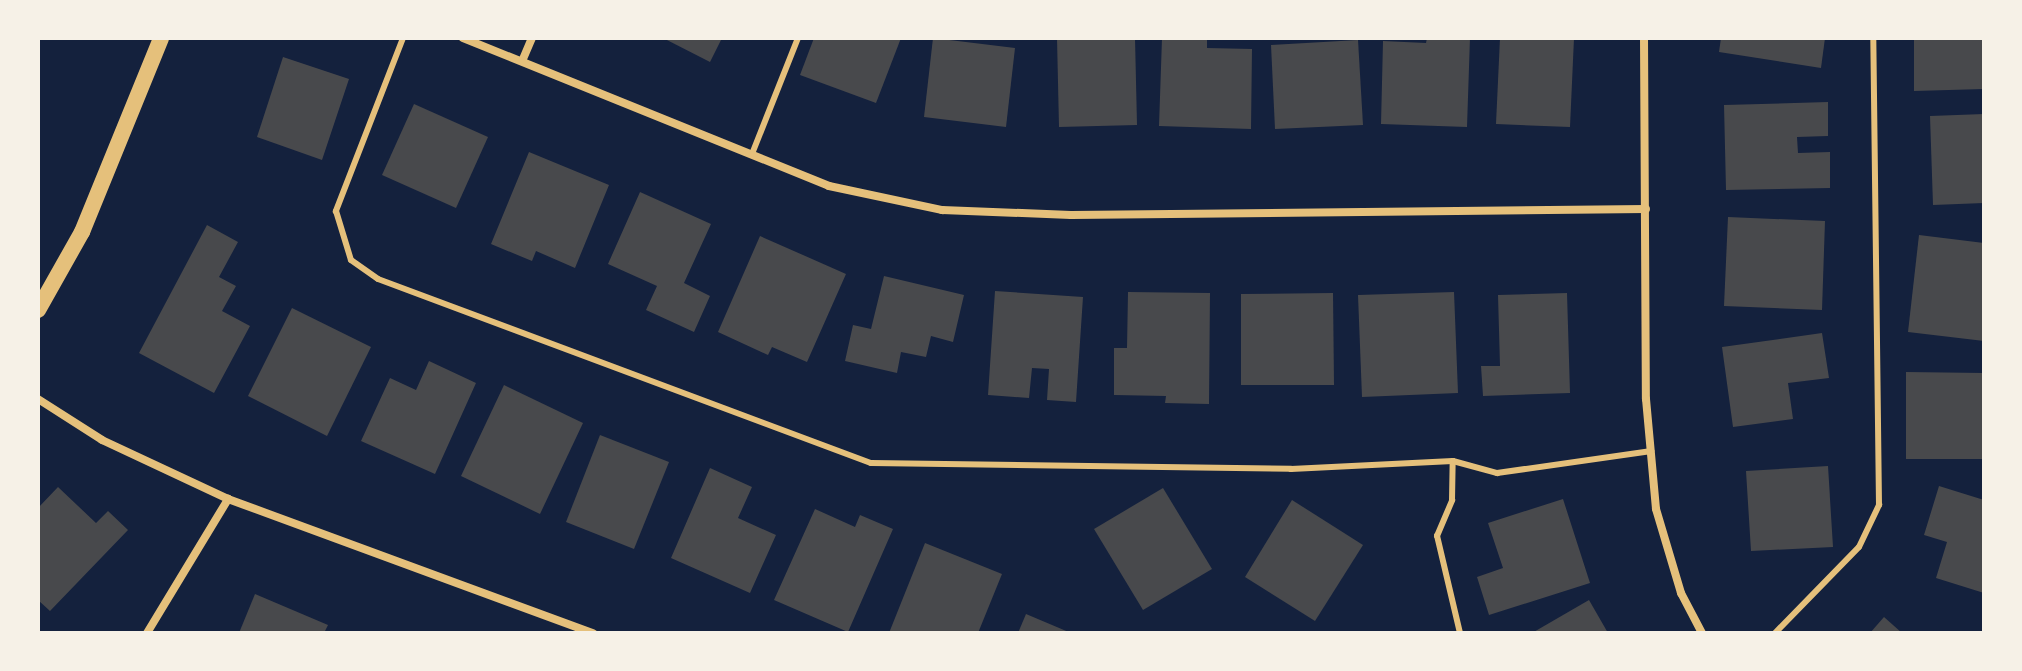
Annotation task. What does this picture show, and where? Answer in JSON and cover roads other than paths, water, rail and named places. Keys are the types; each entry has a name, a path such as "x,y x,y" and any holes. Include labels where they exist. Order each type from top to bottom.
{"main road":[{"path":"38,310 82,232 161,38"}],"street":[{"path":"463,38 523,59 829,186 942,210 1071,215 1646,209"},
{"path":"523,59 532,38"},
{"path":"1644,38 1651,451 1656,509 1681,593 1702,633"},
{"path":"38,399 102,440 228,499 593,633"},
{"path":"147,633 228,499"}],"lane":[{"path":"403,38 336,211 351,260 378,279 871,463 1291,469 1453,461 1497,473 1651,451"},
{"path":"752,154 798,38"},
{"path":"1775,633 1859,547 1879,505 1873,38"},
{"path":"1453,461 1452,500 1437,536 1460,633"}]}
